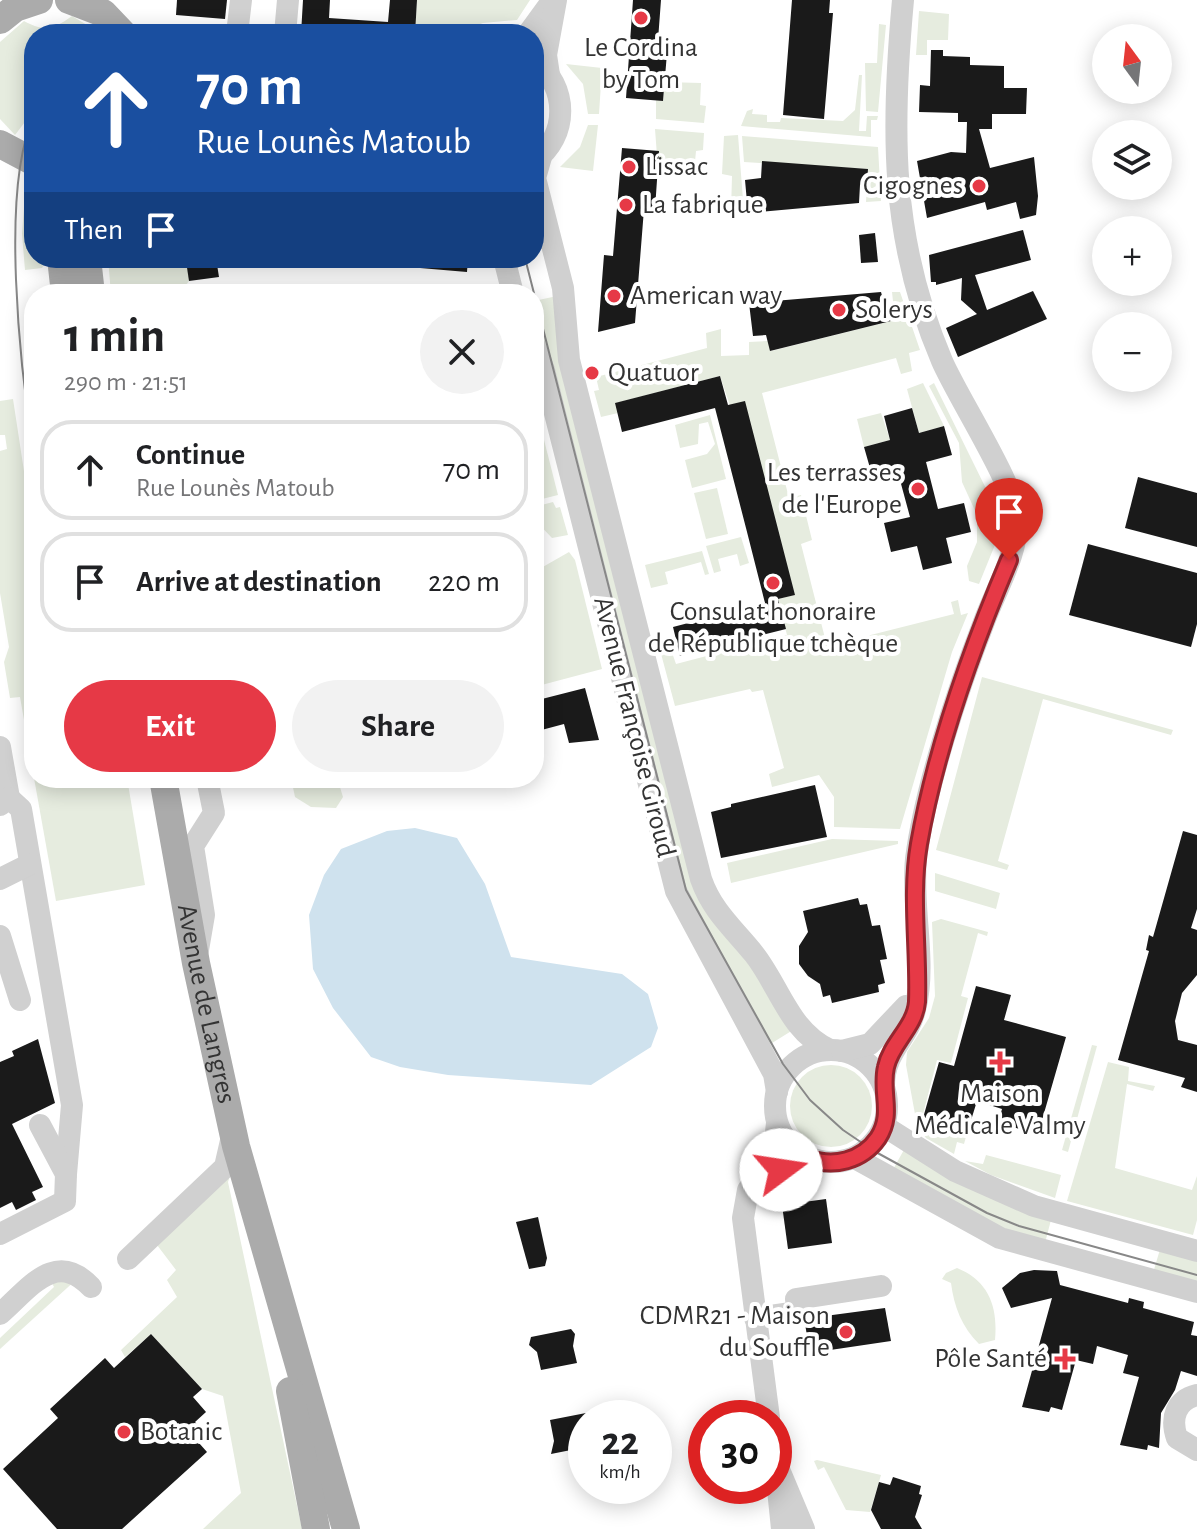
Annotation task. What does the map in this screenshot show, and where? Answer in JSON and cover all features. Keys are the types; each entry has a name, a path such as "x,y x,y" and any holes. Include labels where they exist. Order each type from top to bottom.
{"main road":[{"path":"9,10 39,0"},
{"path":"75,1 103,13 113,24"},
{"path":"0,144 24,157"},
{"name":"Avenue de Langres","path":"165,788 196,963 233,1131 346,1529"},
{"name":"Avenue de Langres","path":"259,1229 316,1529"}],"street":[{"path":"238,24 241,0"},
{"path":"286,24 288,0"},
{"path":"536,24 554,0"},
{"name":"Avenue Françoise Giroud","path":"544,62 554,0"},
{"path":"777,1123 791,1146 808,1158 826,1163 855,1158 877,1139 884,1126 888,1108 884,1086 889,1056 915,1012 919,969 915,885 919,842 968,663 1009,560 1016,530 1015,509 944,366 910,266 901,222 894,144 903,0"},
{"name":"Avenue Françoise Giroud","path":"544,72 560,100 560,127 544,149"},
{"name":"Avenue Françoise Giroud","path":"544,213 563,288 569,360 701,879 721,919 754,953 802,1031 836,1051 867,1062 884,1086"},
{"name":"Avenue Françoise Giroud","path":"544,370 676,891 774,1074 777,1092 774,1150 751,1184 743,1207 766,1400"},
{"path":"0,747 4,801 21,809 72,1105 65,1201 0,1234"},
{"path":"196,963 204,915 193,846 214,813 209,788"},
{"path":"0,879 30,864"},
{"path":"0,936 20,1000"},
{"path":"777,1092 789,1068 801,1058 870,1044 916,992"},
{"path":"40,1125 66,1174"},
{"path":"884,1126 955,1171 1034,1206 1197,1251"},
{"path":"128,1259 225,1167 233,1131"},
{"path":"749,1257 763,1191 781,1170 808,1158"},
{"path":"855,1158 1000,1238 1197,1292"},
{"path":"0,1314 50,1272 63,1269 78,1274 91,1287"},
{"path":"755,1318 798,1312 796,1299 881,1286"},
{"path":"1195,1455 1177,1438 1173,1419 1182,1401 1197,1395"},
{"path":"792,1500 804,1529"},
{"path":"779,1504 782,1529"}],"shaded area":[{"path":"417,0 530,0 517,20 480,24 416,24"},
{"path":"919,11 949,14 948,40 927,40 927,55 916,55"},
{"path":"72,16 85,24 59,24"},
{"path":"24,21 30,24 24,24 24,123 15,135 0,119 0,42"},
{"path":"879,24 886,25 878,112 866,111 865,63 877,63"},
{"path":"566,64 602,68 599,114 588,114 583,84"},
{"path":"859,75 862,75 859,131 866,131 867,116 878,116 877,120 871,120 871,137 741,126 747,111 753,109 752,114 767,115 767,122 780,122 781,118 843,121 855,110"},
{"path":"665,82 701,83 700,105 706,106 704,123 656,119 656,100 663,101"},
{"path":"588,125 598,125 593,171 560,167 580,147"},
{"path":"655,129 704,133 703,150 696,151 694,172 658,169"},
{"path":"738,135 744,213 731,211 732,176 722,174 724,136"},
{"path":"742,136 878,147 881,201 866,202 868,169 744,162"},
{"path":"24,208 24,258 22,234"},
{"path":"109,268 190,268 187,284 110,284"},
{"path":"892,292 900,292 920,350 909,353 912,371 901,374 896,358 762,393 789,498 801,495 812,540 801,544 827,646 954,614 951,602 958,600 961,615 968,613 952,652 900,829 834,827 834,797 819,775 772,787 769,774 784,768 763,690 752,692 750,689 675,706 660,650 670,647 676,664 787,635 778,599 794,595 720,376 616,403 618,413 601,417 594,391 599,390 596,377 707,348 706,333 721,329 721,356 749,355 749,342 768,341 771,351 895,320"},
{"path":"557,296 692,867 793,1030 764,1048 691,912 544,356 544,299"},
{"path":"923,383 944,426 919,433 907,389"},
{"path":"934,383 1000,517 999,535 979,584 969,581 967,566 977,542 977,515 962,482 959,443 929,386"},
{"path":"13,399 24,471 24,720 20,697 10,698 4,662 9,647 0,593 0,451 7,449 5,435 0,435 0,401"},
{"path":"881,413 890,440 864,447 857,419"},
{"path":"710,415 726,479 692,488 685,460 707,454 715,444 708,422 699,424 698,444 680,448 675,425"},
{"path":"544,440 558,495 544,498"},
{"path":"717,488 728,534 706,539 694,493"},
{"path":"553,502 556,508 560,507 568,535 552,538 544,530 544,504"},
{"path":"741,537 749,563 740,566 737,554 718,559 721,571 714,573 706,546"},
{"path":"702,551 709,574 705,575 701,562 665,572 668,584 651,588 645,565"},
{"path":"569,552 575,560 602,669 544,684 544,566"},
{"path":"982,677 1173,730 1171,735 1043,699 998,861 1009,865 1007,870 936,850"},
{"path":"36,788 129,788 145,885 56,901"},
{"path":"293,788 340,788 343,797 336,808 311,807 295,797"},
{"path":"832,839 898,841 898,844 731,883 727,863"},
{"path":"935,873 1000,893 996,909 935,891"},
{"path":"941,919 988,932 987,936 978,933 961,996 968,998 951,1063 937,1060 922,1118 967,1133 964,1144 957,1142 954,1154 926,1138 917,1125 906,1065 907,1052 929,1018 935,996 932,922"},
{"path":"1092,1045 1097,1046 1068,1152 1062,1150"},
{"path":"1108,1062 1129,1067 1128,1081 1155,1086 1153,1091 1127,1084 1115,1168 1192,1190 1197,1176 1197,1220 1193,1235 1067,1201"},
{"path":"831,1065 847,1068 860,1077 869,1090 872,1106 869,1122 860,1135 847,1144 831,1147 815,1144 802,1135 793,1122 790,1106 793,1090 802,1077 815,1068"},
{"path":"905,1148 1052,1216 1045,1243 1012,1233 891,1173"},
{"path":"986,1155 1061,1175 1055,1198 991,1175 965,1161 983,1164"},
{"path":"230,1176 228,1182 302,1529 203,1529 241,1493 223,1396 202,1389 151,1334 125,1357 121,1350 177,1297 167,1280 176,1270 157,1245"},
{"path":"1161,1246 1197,1256 1197,1285 1153,1273"},
{"path":"957,1268 977,1280 989,1296 995,1317 995,1340 979,1344 963,1324 951,1283 942,1279 946,1273"},
{"path":"49,1277 78,1278 0,1349 0,1338 54,1287"},
{"path":"814,1461 881,1475 870,1512 846,1510 824,1467 818,1470"}],"water":[{"path":"415,828 457,838 485,884 511,957 622,974 648,994 658,1028 651,1047 591,1085 448,1075 400,1067 371,1057 333,1008 313,969 309,915 324,875 341,849 387,831"}],"building":[{"path":"177,0 227,0 225,19 176,15"},
{"path":"303,0 330,0 329,18 388,22 390,0 417,0 416,24 302,24"},
{"path":"633,0 661,0 658,40 668,41 663,101 626,98"},
{"path":"792,0 830,0 829,13 833,13 824,119 783,115"},
{"path":"931,50 943,50 943,56 970,57 970,65 1004,66 1004,88 1027,88 1026,114 992,114 992,129 979,129 990,168 1034,157 1038,196 1036,215 1020,219 1016,202 987,210 985,202 927,218 917,161 951,152 966,153 967,122 958,122 958,113 919,112 920,85 930,86"},
{"path":"622,148 659,151 655,209 644,209 635,323 598,332 604,255 613,256"},
{"path":"762,161 868,169 867,185 860,185 859,203 748,213 745,180 761,178"},
{"path":"1023,230 1031,260 975,275 987,310 1033,291 1047,319 958,357 946,328 977,314 961,300 962,278 936,285 936,282 931,282 929,255"},
{"path":"875,233 878,262 861,263 859,235"},
{"path":"187,268 218,268 219,277 189,281"},
{"path":"420,268 467,268 467,272"},
{"path":"881,292 885,306 891,304 895,320 770,351 766,335 753,336 749,303"},
{"path":"720,376 728,405 745,401 795,595 778,599 786,629 680,656 673,627 765,603 746,528 715,408 622,432 615,403"},
{"name":"Les terrasses de l'Europe","path":"912,408 919,433 944,426 952,455 926,462 938,509 964,503 971,532 946,538 952,563 923,570 917,546 891,552 884,523 910,517 897,469 872,475 864,447 890,440 884,416"},
{"path":"1138,477 1197,493 1197,547 1125,528"},
{"path":"1088,544 1197,573 1197,624 1191,647 1069,615"},
{"path":"585,688 599,740 569,743 564,724 544,729 544,698"},
{"path":"815,785 827,837 721,858 711,812 731,807 731,804"},
{"path":"1183,831 1197,835 1197,909 1191,928 1197,930 1197,975 1182,993 1175,1021 1178,1040 1197,1045 1197,1092 1181,1087 1185,1078 1118,1060 1149,951 1146,950 1149,935 1153,937"},
{"path":"858,898 860,905 867,904 872,926 880,925 887,959 880,960 885,983 878,985 879,992 832,1003 830,995 823,997 820,984 808,976 799,964 799,946 808,932 803,911"},
{"path":"976,986 1011,995 1004,1020 1066,1037 1038,1134 998,1123 1002,1109 977,1101 968,1130 923,1118 939,1062 954,1066"},
{"path":"38,1039 55,1103 12,1124 43,1187 32,1192 36,1200 16,1210 12,1202 0,1208 0,1062 14,1056 12,1051"},
{"path":"826,1199 832,1243 788,1249 782,1205"},
{"path":"538,1217 547,1258 545,1266 529,1269 516,1222"},
{"name":"Pôle Santé","path":"1057,1271 1060,1285 1128,1303 1129,1298 1144,1302 1143,1308 1194,1322 1191,1335 1197,1336 1197,1376 1181,1371 1175,1390 1161,1413 1159,1448 1148,1445 1147,1450 1120,1445 1139,1377 1123,1373 1128,1355 1097,1346 1093,1364 1076,1360 1062,1410 1051,1407 1049,1412 1022,1407 1052,1298 1011,1308 1002,1288 1020,1273"},
{"path":"885,1308 891,1341 810,1353 805,1324 810,1318"},
{"path":"571,1329 575,1334 573,1346 577,1363 541,1370 537,1352 529,1345 531,1337"},
{"name":"Botanic","path":"151,1334 202,1389 193,1397 206,1412 195,1422 207,1435 199,1443 207,1452 122,1529 57,1529 3,1469 58,1418 50,1409 105,1358 114,1368"},
{"path":"568,1416 568,1451 551,1454 554,1441 550,1420"},
{"path":"893,1477 921,1486 919,1494 922,1495 915,1517 922,1529 881,1529 871,1510 879,1482 890,1485"}],"tram line":[{"path":"24,148 15,232 24,383"},
{"path":"528,268 532,284"},
{"path":"544,333 686,890 783,1064 810,1100 843,1130 874,1151 987,1213 1019,1226 1197,1275"}],"place":[{"name":"Le Cordina by Tom","path":"641,18"},
{"name":"Lissac","path":"629,167"},
{"name":"Cigognes","path":"979,186"},
{"name":"La fabrique","path":"626,205"},
{"name":"American way","path":"614,296"},
{"name":"Solerys","path":"839,310"},
{"name":"Quatuor","path":"592,373"},
{"name":"Les terrasses de l'Europe","path":"918,489"},
{"name":"Consulat honoraire de République tchèque","path":"773,583"},
{"name":"Maison Médicale Valmy","path":"1000,1062"},
{"name":"CDMR21 - Maison du Souffle","path":"846,1332"},
{"name":"Pôle Santé","path":"1065,1359"},
{"name":"Botanic","path":"124,1432"}],"route":[{"path":"781,1170 808,1158 826,1163 855,1158 877,1139 884,1126 888,1108 884,1086 886,1065 894,1045 910,1023 917,1002 919,969 915,876 919,842 968,663 1009,560"}]}
